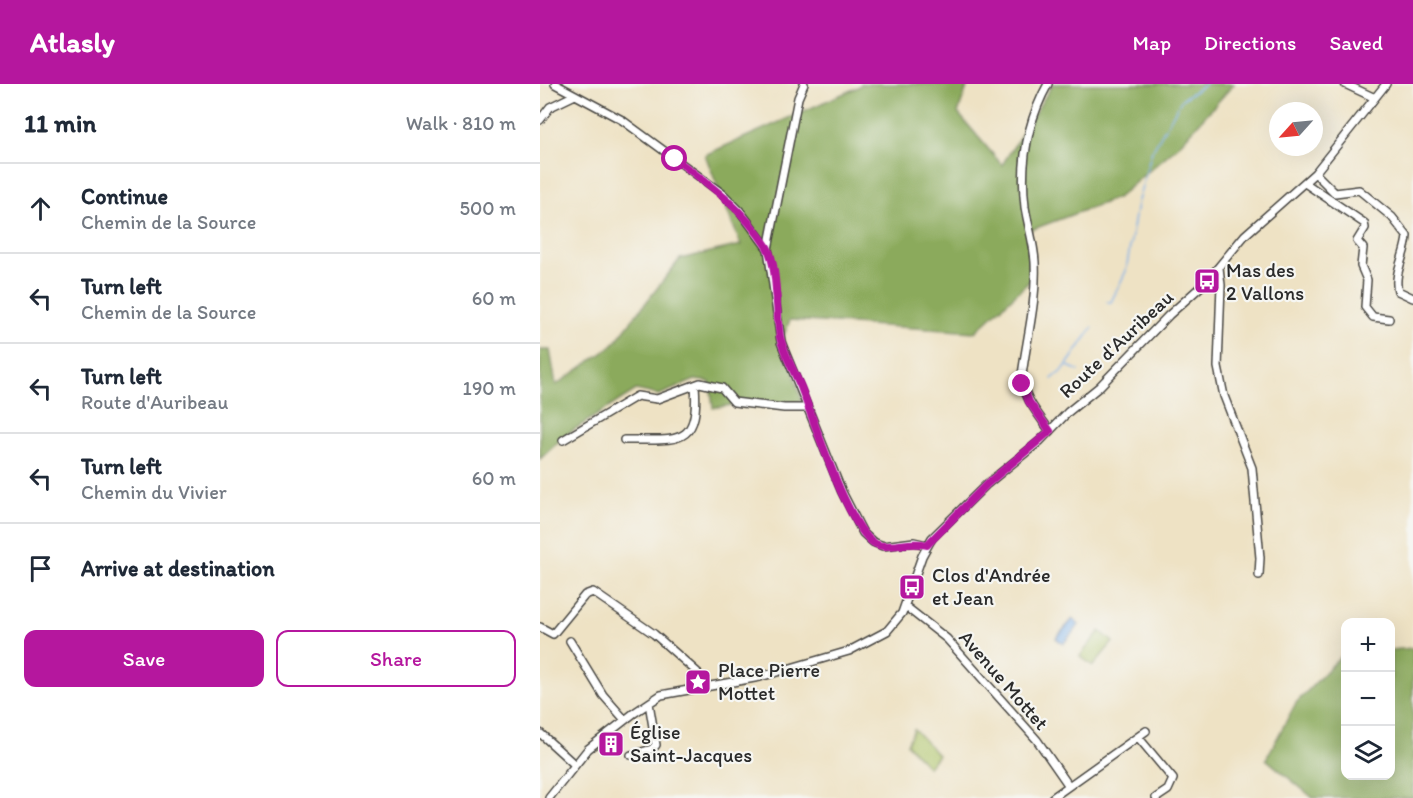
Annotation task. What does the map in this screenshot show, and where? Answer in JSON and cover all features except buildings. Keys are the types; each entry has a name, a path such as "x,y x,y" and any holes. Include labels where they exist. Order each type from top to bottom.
{"street":[{"path":"555,84 622,120 723,194 740,211 768,249"},
{"path":"804,84 798,98 768,249 782,342 842,492 863,532 873,543 883,546 914,542 927,545"},
{"path":"1048,84 1035,108 1024,153 1025,209 1035,271 1035,300 1022,384 1029,402 1050,431"},
{"path":"1345,84 1375,98"},
{"name":"Route d'Auribeau","path":"549,798 574,764 625,720 661,695 760,677 849,651 887,631 897,621 905,606 927,545 987,484 1099,387 1219,268 1245,235 1315,173 1359,121 1386,84"},
{"path":"540,120 550,106 575,95"},
{"path":"1315,173 1335,193 1359,190 1368,196 1407,236 1406,251 1396,283 1398,291 1413,298"},
{"path":"1305,183 1364,223 1365,228 1358,241 1363,248 1361,266 1367,280 1365,307 1372,317 1389,319"},
{"path":"1219,268 1221,285 1218,367 1224,396 1252,468 1260,558 1259,575"},
{"path":"563,440 637,396 657,399 700,383 722,388 734,402 784,408 808,408"},
{"path":"624,440 676,438 686,434 696,418 695,385"},
{"path":"540,627 553,634 585,595 593,592 654,634 697,672 702,686"},
{"name":"Avenue Mottet","path":"905,606 947,639 1036,741 1068,786"},
{"path":"570,641 603,695 625,720"},
{"path":"631,754 652,749 656,745 649,703"},
{"path":"1052,798 1146,731"},
{"path":"540,733 574,764"},
{"path":"1138,737 1173,779 1168,790 1156,798"}],"green space":[{"path":"861,84 968,84 958,113 1002,165 1053,84 1234,84 1178,146 1117,198 1028,231 1030,281 975,332 790,320 783,338 802,401 785,404 758,401 713,408 710,382 695,380 659,395 636,390 567,434 540,459 540,350 550,350 556,385 612,346 680,259 741,245 705,155"},
{"path":"1100,631 1113,642 1093,666 1080,656"},
{"path":"1413,648 1413,798 1313,798 1266,759 1296,703 1341,656 1341,780 1395,780 1395,650"},
{"path":"914,729 938,755 928,767 907,744"}],"water":[{"path":"1073,619 1079,625 1063,644 1056,638"}],"waterway":[{"path":"1107,302 1111,302 1126,271 1137,204 1152,151 1182,99 1206,84"},
{"path":"1052,379 1064,369 1093,327"},
{"path":"1068,366 1079,371"}],"place":[{"name":"Mas des 2 Vallons","path":"1207,281"},
{"name":"Clos d'Andrée et Jean","path":"912,587"},
{"name":"Place Pierre Mottet","path":"698,682"},
{"name":"Église Saint-Jacques","path":"611,744"}],"route":[{"path":"675,159 723,194 740,211 768,249 782,342 842,492 863,532 873,543 883,546 908,542 927,545 1002,470 1050,431 1029,402 1022,384"}]}
